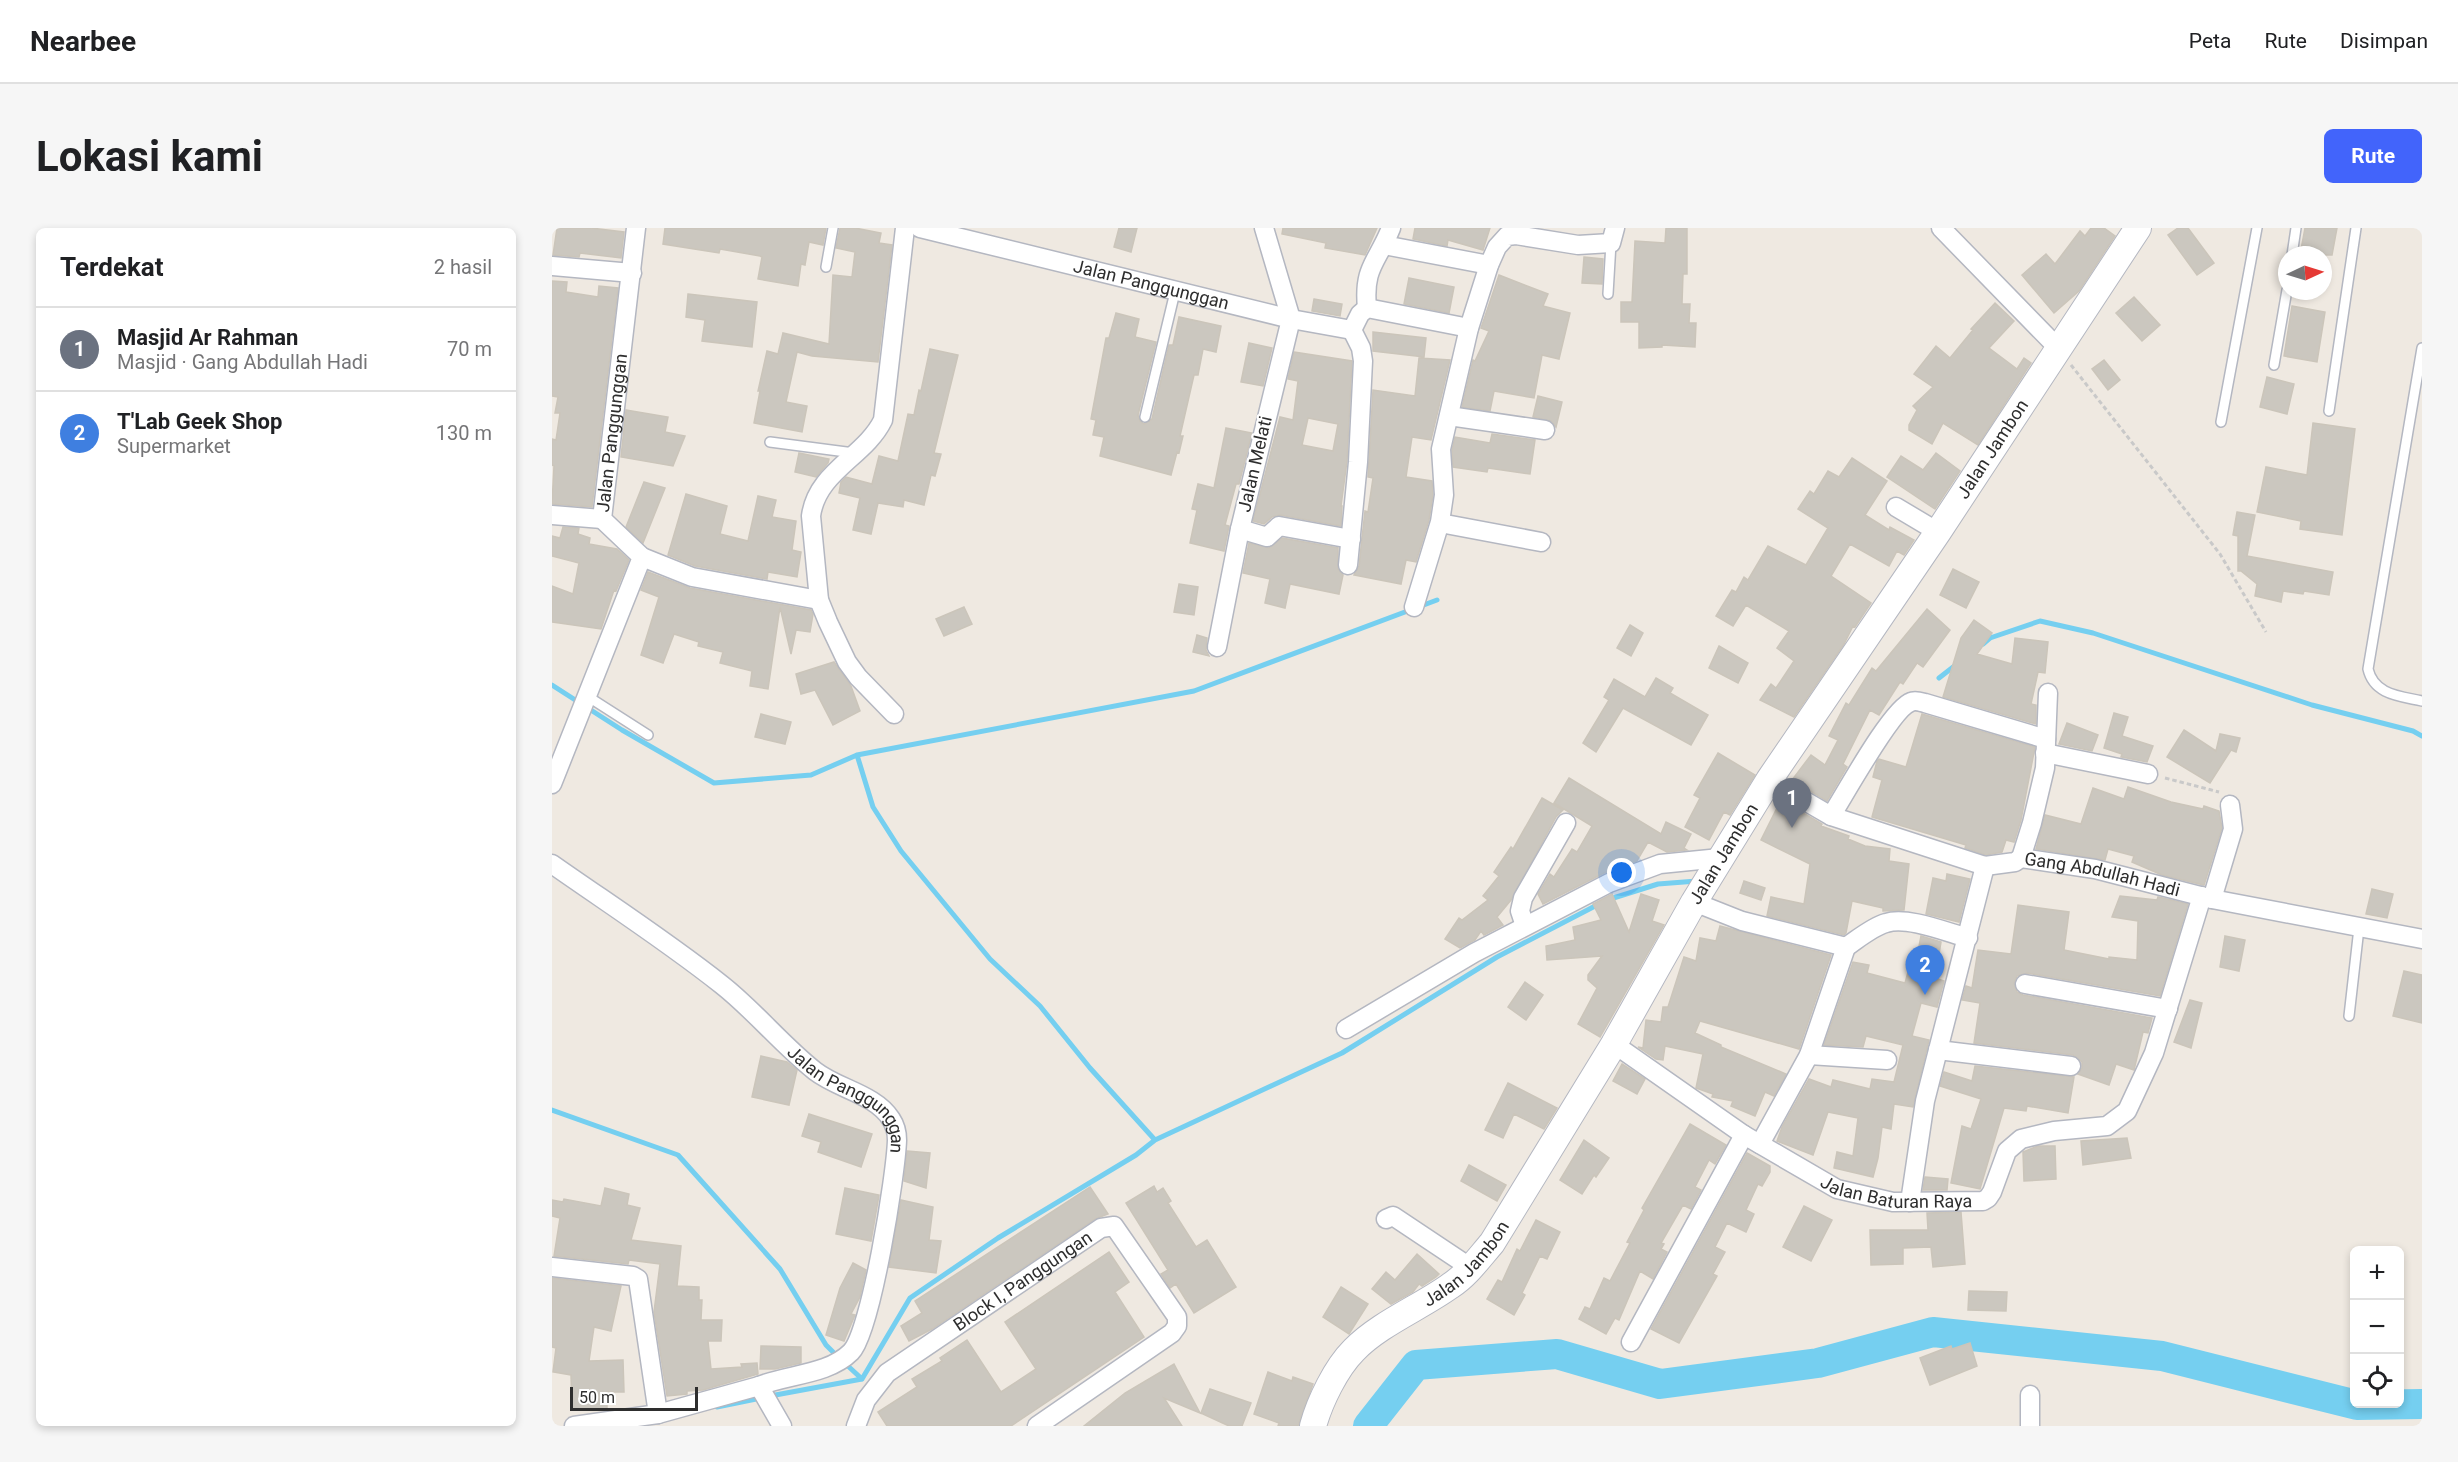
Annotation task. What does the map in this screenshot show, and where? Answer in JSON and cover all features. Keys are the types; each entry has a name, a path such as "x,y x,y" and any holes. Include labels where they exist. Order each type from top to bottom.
{"main road":[{"name":"Jalan Jambon","path":"1313,1426 1326,1392 1354,1350 1392,1322 1452,1285 1471,1268 1492,1243 1614,1044 1694,902 1769,780 1938,532 2138,228"}],"street":[{"name":"Jalan Panggunggan","path":"636,228 602,519 642,557"},
{"path":"894,714 870,692 847,662 819,600 811,516 812,508 831,475 876,432 885,413 905,228"},
{"name":"Jalan Panggunggan","path":"920,228 1175,292 1290,319 1352,330"},
{"path":"1264,228 1290,319"},
{"path":"1941,228 2059,350"},
{"path":"1414,607 1440,523 1444,495 1442,449 1469,328 1497,247 1507,236 1516,235 1578,245 1613,236"},
{"path":"1367,308 1365,286 1370,268 1388,236 1489,265"},
{"path":"552,266 632,273"},
{"path":"1367,308 1469,328"},
{"path":"1348,565 1363,361 1361,348 1352,330 1360,314 1367,308"},
{"name":"Jalan Melati","path":"1290,319 1240,529 1267,537 1279,526 1351,539"},
{"path":"1449,416 1545,430"},
{"path":"1896,507 1938,532"},
{"path":"552,515 602,519"},
{"path":"1440,523 1541,542"},
{"path":"1217,647 1240,529"},
{"path":"552,784 642,557 703,579 819,600"},
{"path":"2020,858 2043,776 2048,693"},
{"path":"1831,816 1886,729 1904,706 1911,701 1925,703 2046,746 2148,774"},
{"name":"Gang Abdullah Hadi","path":"1769,780 1831,816 1985,866 2015,862 2020,858 2095,869 2207,897 2422,939"},
{"name":"Jalan Baturan Raya","path":"1614,1044 1744,1135 1837,1189 1876,1199 1910,1202 1983,1201 1992,1192 2007,1151 2021,1139 2054,1131 2107,1126 2121,1118 2127,1111 2154,1053 2207,897 2233,829 2230,805"},
{"path":"1524,926 1520,910 1523,898 1566,823"},
{"path":"1346,1029 1474,953 1609,883 1660,864 1720,858"},
{"name":"Jalan Panggunggan","path":"552,864 723,985 818,1074 875,1104 892,1120 897,1142 882,1245 860,1341 850,1354 806,1373 774,1380 764,1395 574,1426"},
{"path":"1910,1202 1919,1131 1985,866"},
{"path":"1694,902 1742,921 1846,946"},
{"path":"1760,1144 1809,1055 1846,946 1881,925 1897,921 1914,923 1968,938"},
{"path":"2025,984 2168,1009"},
{"path":"1938,1050 2071,1066"},
{"path":"1809,1055 1887,1060"},
{"path":"1631,1342 1744,1135"},
{"path":"1386,1219 1393,1216 1471,1268"},
{"name":"Block I, Panggungan","path":"856,1426 866,1400 887,1373 1105,1226 1117,1228 1177,1317 1177,1326 1172,1333 1037,1426"},
{"path":"552,1268 633,1276 638,1279 658,1414"},
{"path":"764,1395 782,1426"},
{"path":"2030,1395 2030,1426"}],"lane":[{"path":"826,267 833,228"},
{"path":"2221,422 2257,228"},
{"path":"2293,246 2296,228"},
{"path":"2329,411 2356,228"},
{"path":"1608,294 1613,236"},
{"path":"1145,417 1175,292"},
{"path":"2274,365 2285,300"},
{"path":"2422,348 2418,401 2368,669 2377,687 2387,693 2422,701"},
{"path":"770,442 854,453"},
{"path":"587,697 648,735"},
{"path":"2349,1016 2359,928"}],"path":[{"path":"2059,350 2220,554 2266,632"},
{"path":"2148,774 2217,790 2223,794 2230,805"}],"building":[{"path":"557,228 591,228 624,232 621,258 580,253 579,257 553,255"},
{"path":"665,228 826,228 823,245 809,242 805,265 801,264 798,286 758,279 762,257 760,256 720,249 719,253 663,244"},
{"path":"840,228 855,228 881,233 879,243 892,245 878,362 812,356 797,352 786,402 807,406 802,432 754,423 767,351 778,354 783,333 829,344 833,275 852,277 855,252 836,248"},
{"path":"1119,228 1137,228 1131,252 1114,247"},
{"path":"1283,228 1377,228 1365,255 1325,248 1326,243 1282,234"},
{"path":"1415,228 1490,228 1483,250 1448,240 1447,246 1413,239"},
{"path":"1666,228 1687,228 1687,274 1683,274 1682,304 1690,304 1689,323 1696,323 1695,347 1662,345 1662,347 1639,348 1639,322 1621,322 1621,302 1632,302 1635,241 1665,243"},
{"path":"2091,228 2104,228 2115,236 2079,291 2054,313 2022,275 2046,254 2055,264 2080,231 2085,236"},
{"path":"2178,228 2188,228 2214,263 2197,275 2168,235"},
{"path":"2305,228 2337,228 2332,255 2332,246 2302,246"},
{"path":"1584,257 1603,259 1602,284 1582,283"},
{"path":"1499,275 1548,294 1543,306 1570,313 1559,359 1542,355 1534,398 1494,391 1490,411 1462,407 1473,360 1475,361 1489,331 1481,328"},
{"path":"1409,278 1454,287 1449,313 1404,304"},
{"path":"552,281 567,282 566,292 598,297 599,286 618,288 592,507 552,504 554,466 552,465 552,439 556,440 560,413 555,413 558,397 552,396"},
{"path":"688,294 757,302 752,347 702,341 705,320 686,317"},
{"path":"2134,297 2160,325 2142,341 2116,313"},
{"path":"1314,299 1342,304 1340,316 1312,311"},
{"path":"1995,303 2014,321 1989,348 2017,369 2024,358 2031,363 1978,445 1943,423 1932,444 1909,430 1909,425 1917,410 1913,406 1933,387 1914,374 1936,346 1950,358 1973,330 1971,329"},
{"path":"2292,306 2325,312 2317,362 2284,356"},
{"path":"1116,313 1139,319 1135,337 1156,342 1138,415 1144,424 1152,419 1169,345 1173,345 1179,317 1221,326 1216,352 1203,349 1198,375 1194,375 1180,436 1183,436 1171,475 1100,456 1104,437 1093,435 1096,420 1091,419 1106,338 1109,338"},
{"path":"1373,332 1426,338 1424,357 1373,351"},
{"path":"1249,343 1272,348 1263,386 1241,382"},
{"path":"930,349 958,355 934,453 941,454 935,476 931,475 924,505 904,500 903,507 878,503 871,534 853,530 860,498 839,493 841,482 846,477 872,484 879,456 898,461 908,414 914,415"},
{"path":"1294,352 1352,361 1341,526 1280,515 1272,517 1264,524 1253,521 1280,417 1293,420 1298,381 1288,379","holes":["1308,418 1338,424 1333,451 1302,445"]},
{"path":"1419,358 1450,360 1431,440 1412,437 1406,477 1432,481 1433,495 1429,520 1416,562 1406,560 1401,584 1354,575 1359,566 1365,511 1368,512 1373,478 1368,477 1373,390 1415,396"},
{"path":"2104,360 2120,380 2108,390 2092,369"},
{"path":"2267,377 2294,384 2287,414 2260,407"},
{"path":"1538,396 1562,402 1556,427 1551,421 1533,417"},
{"path":"626,410 668,417 665,432 685,436 673,466 621,457"},
{"path":"2313,423 2355,429 2342,535 2300,529 2301,521 2257,512 2266,467 2307,475"},
{"path":"1226,428 1252,433 1239,484 1236,484 1225,525 1229,526 1224,551 1190,543 1197,510 1192,509 1198,484 1214,488"},
{"path":"1492,434 1535,440 1530,474 1488,468 1487,472 1453,467 1452,450 1455,437 1490,443"},
{"path":"799,453 829,459 828,463 816,477 795,472"},
{"path":"1936,453 1960,471 1935,509 1887,477 1901,456 1923,470"},
{"path":"1852,458 1887,481 1865,515 1889,530 1890,527 1914,540 1904,555 1897,551 1889,566 1850,544 1831,576 1871,603 1855,627 1853,626 1844,644 1794,717 1760,700 1771,684 1776,688 1794,661 1777,648 1789,631 1746,605 1733,626 1716,616 1732,590 1736,592 1744,577 1748,580 1768,546 1806,565 1828,528 1798,509 1810,491 1814,494 1828,471 1839,477"},
{"path":"644,482 665,488 643,543 626,527"},
{"path":"686,494 727,506 720,534 748,541 758,496 776,500 772,517 796,521 792,550 801,552 797,577 768,572 767,579 695,566 668,555"},
{"path":"2237,512 2255,515 2247,556 2333,572 2329,595 2304,591 2303,594 2283,591 2281,602 2255,596 2257,584 2238,571 2238,536 2233,535"},
{"path":"563,527 579,528 578,534 590,538 589,544 617,549 629,560 616,591 614,590 601,629 552,622 552,586 573,594 579,563 552,556 552,536 560,538"},
{"path":"1282,538 1338,548 1338,569 1343,575 1339,594 1290,584 1285,608 1265,603 1270,579 1243,573 1249,543 1269,548"},
{"path":"1953,569 1979,582 1966,608 1940,595"},
{"path":"648,572 690,588 811,610 813,614 810,632 796,630 791,654 780,607 768,689 750,686 752,671 720,663 723,652 698,646 699,642 674,634 663,663 641,655 659,597 641,590"},
{"path":"1179,584 1198,587 1194,615 1174,612"},
{"path":"964,607 972,624 944,636 936,619"},
{"path":"1927,609 1950,630 1923,667 1917,663 1903,684 1900,682 1879,715 1870,710 1843,764 1847,767 1827,801 1792,780 1811,755 1825,765 1838,740 1829,736 1846,703 1849,705 1872,668 1876,671"},
{"path":"1974,620 1992,633 1977,654 2012,664 2015,638 2048,642 2045,673 2038,672 2031,704 2036,705 2036,724 1943,697 1961,638"},
{"path":"1630,625 1643,633 1631,656 1617,648"},
{"path":"1197,635 1207,638 1206,650 1209,656 1193,652"},
{"path":"1719,646 1748,663 1738,683 1709,668"},
{"path":"834,662 851,686 860,711 833,725 815,690 801,694 796,674"},
{"path":"1656,678 1673,688 1670,693 1708,715 1691,745 1623,708 1596,752 1583,743 1609,700 1604,697 1614,679 1645,697"},
{"path":"2114,713 2128,717 2122,736 2153,746 2147,762 2121,757 2122,754 2104,748"},
{"path":"761,714 791,722 785,744 755,737"},
{"path":"1922,714 2035,747 2021,820 2014,842 2006,840 2002,852 1986,855 1965,848 1966,845 1872,817 1882,780 1873,777 1877,761 1879,759 1906,767"},
{"path":"2067,723 2098,735 2092,751 2059,744"},
{"path":"2184,730 2216,751 2220,734 2240,738 2236,752 2231,750 2210,783 2167,757"},
{"path":"1718,753 1755,775 1730,815 1724,812 1709,840 1685,827 1700,798 1694,795"},
{"path":"1569,778 1661,834 1666,822 1691,834 1684,848 1687,850 1667,852 1648,842 1637,861 1604,873 1543,904 1538,894 1550,874 1554,877 1572,849 1577,852 1592,826 1554,803"},
{"path":"2128,787 2171,802 2203,809 2204,806 2219,811 2222,828 2204,885 2162,875 2132,862 2134,856 2108,849 2105,860 2036,849 2045,815 2081,824 2093,788 2124,799"},
{"path":"1542,798 1563,810 1556,817 1511,900 1497,917 1503,925 1484,935 1481,931 1475,940 1460,948 1445,939 1459,918 1462,920 1488,900 1483,896 1499,876 1494,872 1511,847 1513,849"},
{"path":"1781,800 1822,824 1821,826 1849,836 1848,839 1865,846 1890,849 1889,861 1909,864 1904,910 1883,911 1883,908 1852,901 1844,935 1767,916 1771,897 1804,904 1810,864 1761,840"},
{"path":"1947,874 1970,879 1959,922 1926,914 1933,878 1946,881"},
{"path":"1744,881 1765,888 1761,900 1740,893"},
{"path":"2372,889 2393,894 2387,918 2366,914"},
{"path":"1612,894 1629,932 1641,894 1659,900 1652,921 1664,925 1600,1037 1578,1024 1597,988 1588,980 1588,975 1602,956 1547,960 1546,946 1575,940 1573,927 1601,920 1593,904"},
{"path":"2120,896 2157,900 2158,897 2188,904 2160,996 2027,973 2017,976 2014,983 2017,992 2023,995 2152,1018 2148,1033 2143,1032 2134,1070 2116,1064 2109,1085 2078,1074 2082,1068 2082,1062 2073,1055 1974,1043 1980,1003 1962,1000 1966,986 1972,988 1978,950 2011,954 2018,905 2069,912 2064,950 2109,959 2109,957 2137,960 2138,921 2112,917"},
{"path":"1720,926 1831,955 1799,1049 1700,1021 1695,1033 1721,1047 1786,1074 1774,1096 1765,1092 1755,1116 1731,1106 1733,1101 1712,1097 1713,1094 1696,1088 1703,1054 1665,1046 1663,1060 1656,1059 1638,1047 1643,1048 1646,1020 1661,1022 1663,1007 1668,1007 1684,957 1696,961 1700,938 1716,941"},
{"path":"1921,936 1941,942 1935,978 1944,981 1937,1007 1921,1003 1912,1036 1929,1040 1913,1107 1894,1104 1891,1129 1882,1127 1873,1177 1834,1168 1837,1152 1853,1156 1858,1118 1828,1112 1813,1155 1777,1141 1782,1127 1809,1079 1831,1087 1833,1080 1870,1089 1872,1079 1894,1082 1903,1045 1866,1036 1863,1047 1824,1045 1853,962 1869,965 1867,973 1905,983 1911,961 1916,962"},
{"path":"2225,936 2245,940 2239,971 2220,967"},
{"path":"2404,971 2422,975 2422,1023 2393,1016"},
{"path":"1525,982 1543,995 1526,1020 1508,1007"},
{"path":"2190,1000 2202,1003 2191,1048 2174,1042"},
{"path":"761,1056 787,1062 797,1070 789,1105 752,1097"},
{"path":"1622,1064 1645,1079 1637,1094 1613,1081"},
{"path":"1975,1066 2074,1077 2068,1113 2027,1106 2026,1111 2004,1108 1980,1189 1951,1183 1962,1126 1971,1129 1981,1099 1940,1086 1944,1072 1972,1081"},
{"path":"1508,1083 1557,1108 1544,1129 1514,1114 1503,1138 1485,1130"},
{"path":"809,1114 872,1134 861,1167 818,1152 821,1142 802,1136"},
{"path":"1690,1124 1726,1145 1715,1164 1709,1160 1695,1187 1701,1190 1691,1209 1683,1205 1661,1243 1664,1244 1661,1249 1667,1252 1653,1279 1640,1271 1619,1320 1615,1318 1606,1334 1579,1319 1585,1307 1590,1309 1604,1278 1610,1281 1630,1243 1627,1242 1644,1210 1642,1208"},
{"path":"2127,1138 2131,1158 2083,1165 2081,1141"},
{"path":"1584,1140 1609,1158 1596,1177 1594,1175 1582,1194 1560,1180"},
{"path":"2038,1146 2055,1146 2056,1179 2024,1181 2023,1152"},
{"path":"907,1151 930,1153 926,1188 904,1181"},
{"path":"1747,1153 1770,1166 1770,1172 1762,1186 1758,1184 1746,1210 1754,1214 1746,1232 1727,1223 1715,1247 1725,1252 1713,1274 1717,1276 1679,1343 1651,1329"},
{"path":"1469,1165 1506,1185 1497,1201 1461,1181"},
{"path":"1925,1177 1948,1179 1947,1190 1923,1190"},
{"path":"1154,1186 1157,1192 1163,1188 1171,1201 1168,1203 1196,1247 1207,1240 1236,1287 1194,1313 1176,1284 1170,1288 1161,1274 1168,1270 1126,1203"},
{"path":"1090,1187 1108,1214 1095,1219 932,1329 909,1341 901,1326 922,1313 915,1301"},
{"path":"605,1188 629,1194 627,1205 640,1208 631,1240 681,1246 677,1286 699,1287 699,1300 702,1300 701,1320 722,1320 721,1341 708,1341 711,1369 742,1367 741,1364 757,1363 758,1374 703,1390 687,1391 687,1394 667,1396 654,1312 660,1264 629,1260 628,1264 554,1256 560,1218 552,1216 552,1200 563,1202 564,1199 601,1206"},
{"path":"845,1188 879,1195 871,1241 836,1234"},
{"path":"901,1200 933,1207 929,1240 941,1241 936,1273 889,1267"},
{"path":"1804,1206 1832,1220 1811,1261 1783,1247"},
{"path":"1961,1212 1965,1264 1933,1267 1931,1247 1903,1248 1903,1264 1871,1265 1870,1230 1928,1230 1927,1213"},
{"path":"1536,1220 1560,1232 1547,1259 1540,1256 1522,1293 1525,1295 1514,1315 1487,1299 1498,1280 1502,1282 1517,1249 1520,1251"},
{"path":"1109,1252 1129,1282 1115,1292 1144,1337 1011,1426 887,1426 878,1412 917,1387 912,1379 942,1361 940,1358 967,1340 1001,1392 1036,1369 1005,1322"},
{"path":"1417,1254 1439,1274 1436,1277 1422,1286 1419,1284 1413,1292 1391,1304 1372,1289 1386,1272 1395,1280"},
{"path":"853,1263 866,1270 860,1297 851,1314 855,1315 844,1341 826,1335 840,1288"},
{"path":"552,1278 621,1286 611,1331 594,1327 589,1361 623,1360 624,1392 607,1392 607,1409 572,1410 571,1375 553,1372 556,1348 552,1347"},
{"path":"1341,1287 1368,1304 1349,1334 1323,1317"},
{"path":"1969,1291 2007,1292 2006,1311 1968,1310"},
{"path":"1970,1343 1977,1366 1930,1385 1920,1358 1951,1346 1952,1349"},
{"path":"761,1346 801,1347 801,1363 775,1369 760,1369"},
{"path":"1174,1364 1200,1413 1164,1398 1182,1426 1084,1426 1125,1393"},
{"path":"1268,1372 1292,1381 1293,1377 1313,1384 1298,1426 1278,1426 1279,1423 1254,1414"},
{"path":"1210,1389 1251,1403 1242,1426 1229,1426 1201,1413"}],"waterway":[{"path":"1155,1140 1090,1068 1040,1006 990,959 901,851 873,807 857,755 1194,691 1437,600"},
{"path":"1983,644 1990,638 2040,621 2093,633 2312,705 2413,731 2422,736"},
{"path":"1939,678 1957,664"},
{"path":"552,685 622,730 714,783 811,775 857,755"},
{"path":"1607,900 1658,884 1697,881"},
{"path":"862,1379 910,1298 998,1238 1136,1155 1155,1140 1342,1053 1497,957 1599,904"},
{"path":"552,1110 678,1155 780,1269 826,1345 833,1352"},
{"path":"1368,1426 1416,1365 1557,1354 1660,1384 1818,1363 1933,1332 2162,1356 2357,1405 2422,1404"},
{"path":"849,1367 862,1379"},
{"path":"770,1396 862,1379"},
{"path":"717,1407 761,1398"}],"place":[{"name":"Masjid Ar Rahman","path":"1792,828"},
{"name":"T'Lab Geek Shop","path":"1925,995"}]}
